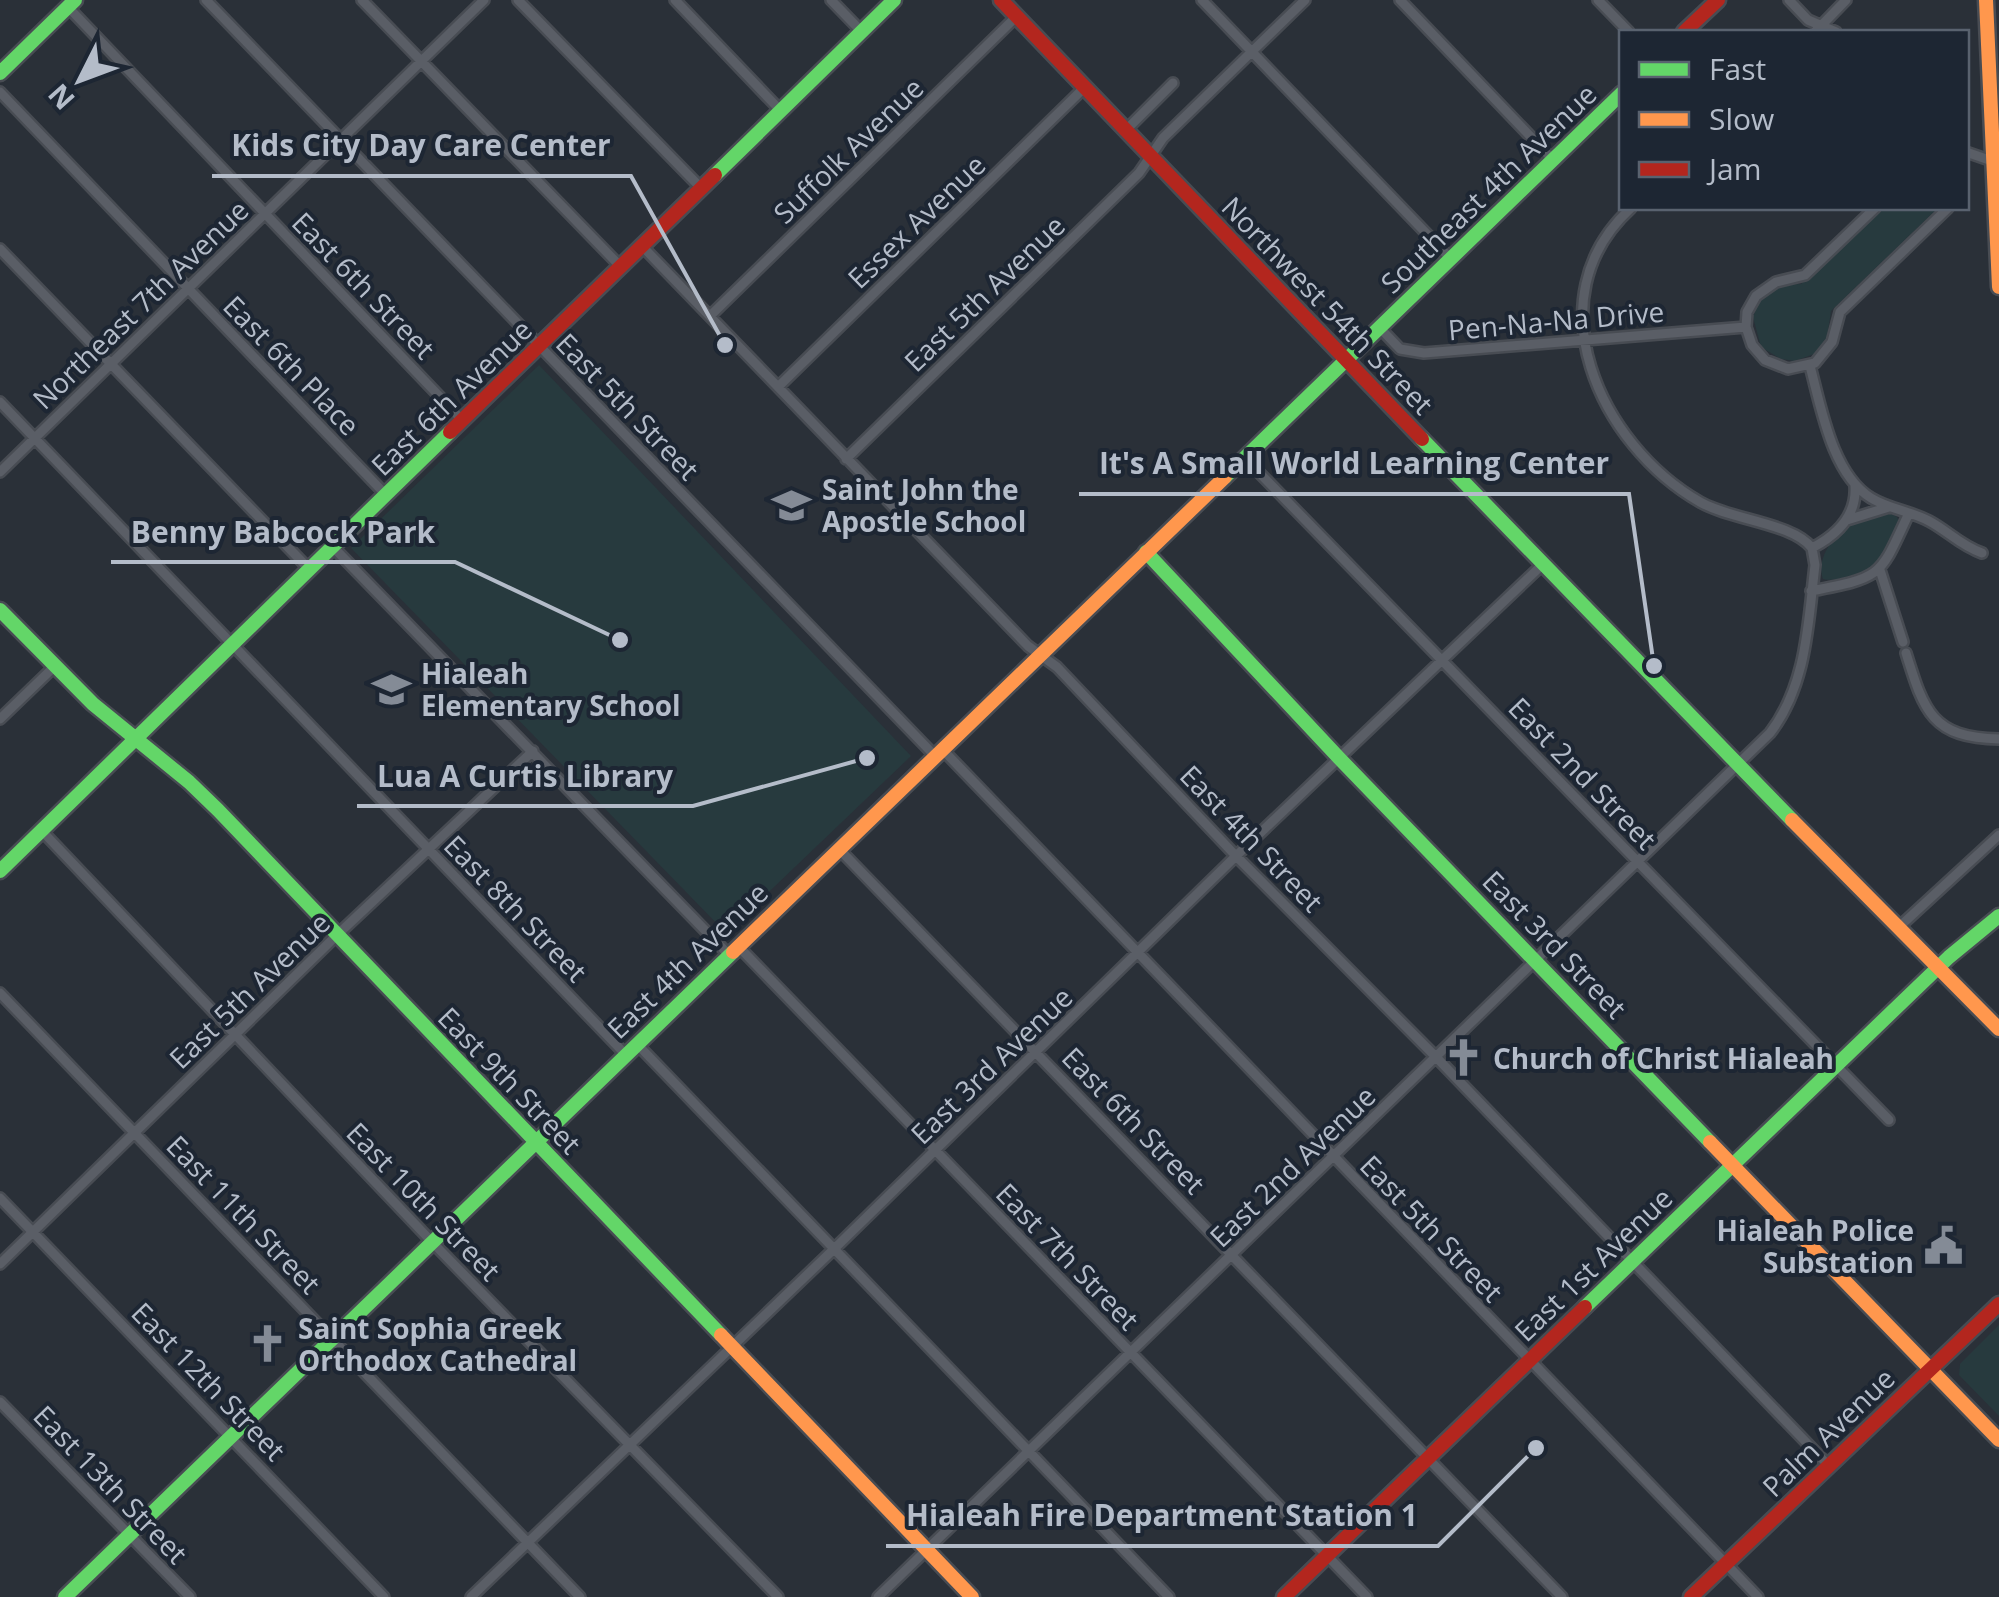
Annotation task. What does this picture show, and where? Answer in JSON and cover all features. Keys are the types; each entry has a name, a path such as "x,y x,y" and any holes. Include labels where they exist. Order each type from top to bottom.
{"main road":[{"name":"East 6th Avenue","path":"0,871 894,0"},
{"name":"Northwest 54th Street","path":"1001,0 1738,768 1999,1029"},
{"path":"1686,30 1718,0"},
{"path":"1986,0 1999,288"},
{"path":"0,73 72,4"},
{"name":"Southeast 4th Avenue","path":"1346,361 1619,96"},
{"name":"East 4th Avenue","path":"65,1597 1346,361"},
{"name":"East 3rd Street","path":"1146,552 1339,758 1999,1440"},
{"name":"East 9th Street","path":"0,610 93,704 218,810 972,1597"},
{"name":"East 1st Avenue","path":"1284,1597 1631,1260 1938,968 1999,916"},
{"name":"Palm Avenue","path":"1692,1597 1999,1304"}],"street":[{"name":"East 5th Street","path":"206,0 539,346 1137,953 1758,1597"},
{"path":"362,0 620,266"},
{"name":"Northeast 7th Avenue","path":"0,472 484,0"},
{"path":"518,0 701,188"},
{"path":"675,0 780,110"},
{"path":"831,0 862,32"},
{"path":"1202,0 1451,259"},
{"name":"East 5th Avenue","path":"846,458 1139,174 1163,138 1305,0"},
{"path":"1400,0 1552,160"},
{"path":"1598,0 1627,30"},
{"path":"1789,0 1818,29 1846,0"},
{"name":"East 6th Street","path":"72,4 264,214 462,420"},
{"name":"Suffolk Avenue","path":"710,316 1017,16"},
{"path":"1126,130 1173,83"},
{"name":"Essex Avenue","path":"778,387 1085,87"},
{"name":"East 6th Place","path":"0,92 386,495"},
{"path":"1969,153 1996,165"},
{"path":"1628,210 1609,231 1586,278 1580,318 1611,413 1662,475 1718,512 1790,532 1812,548 1847,520 1855,507 1854,486 1836,450 1810,366"},
{"path":"1874,210 1805,275 1780,280 1760,292 1748,312 1746,327 1752,345 1768,363 1792,370 1810,366 1830,346 1843,309 1946,210"},
{"name":"East 4th Street","path":"642,246 1028,646 1058,667 1828,1466"},
{"path":"0,249 310,569"},
{"name":"Pen-Na-Na Drive","path":"1380,328 1396,346 1412,353 1746,327"},
{"name":"East 8th Street","path":"0,402 428,848 834,1249 1169,1597"},
{"name":"East 2nd Street","path":"1244,458 1889,1120"},
{"path":"1854,486 1934,524 1964,546 1982,553"},
{"path":"1847,520 1892,507"},
{"path":"1811,590 1865,578 1880,570 1909,514"},
{"name":"East 7th Street","path":"333,547 532,752 935,1151 1367,1597"},
{"name":"East 2nd Avenue","path":"878,1597 1738,768 1778,723 1794,694 1804,656 1815,560 1812,548"},
{"name":"East 3rd Avenue","path":"471,1597 1542,565"},
{"path":"1880,570 1922,701 1936,719 1964,737 1999,738"},
{"path":"0,719 55,666"},
{"name":"East 5th Avenue","path":"0,1264 336,936 532,752"},
{"name":"East 10th Street","path":"42,831 432,1242 778,1597"},
{"path":"1898,928 1999,835"},
{"name":"East 6th Street","path":"839,849 1562,1597"},
{"name":"East 11th Street","path":"0,994 580,1597"},
{"name":"East 12th Street","path":"0,1198 384,1597"},
{"name":"East 13th Street","path":"0,1402 190,1597"}],"green space":[{"path":"1880,210 1936,210 1831,311 1827,338 1814,354 1795,361 1781,359 1761,347 1753,317 1761,297 1781,285 1801,284"},
{"path":"539,365 911,756 726,933 351,548"},
{"path":"1886,511 1899,522 1881,558 1859,573 1823,579 1825,554 1841,531 1858,518"},
{"path":"1999,1325 1999,1416 1959,1375 1960,1364"}],"traffic: fast":[{"path":"0,73 75,0"},
{"path":"715,175 894,0"},
{"path":"1225,477 1619,96"},
{"path":"0,871 450,432"},
{"path":"1422,439 1792,820"},
{"path":"1146,552 1710,1142"},
{"path":"0,610 93,704 218,810 721,1335"},
{"path":"1585,1307 1949,957 1999,916"},
{"path":"65,1597 733,952"}],"traffic: slow":[{"path":"1986,0 1999,287"},
{"path":"733,952 1225,477"},
{"path":"1792,820 1999,1029"},
{"path":"1710,1142 1999,1440"},
{"path":"721,1335 972,1597"}],"traffic: jam":[{"path":"1001,0 1422,439"},
{"path":"1686,30 1718,0"},
{"path":"450,432 715,175"},
{"path":"1691,1597 1999,1304"},
{"path":"1284,1597 1585,1307"}],"place":[{"name":"Kids City Day Care Center","path":"725,345"},
{"name":"Saint John the Apostle School","path":"792,505"},
{"name":"Benny Babcock Park","path":"620,640"},
{"name":"It's A Small World Learning Center","path":"1654,666"},
{"name":"Hialeah Elementary School","path":"391,689"},
{"name":"Lua A Curtis Library","path":"867,758"},
{"name":"Church of Christ Hialeah","path":"1463,1058"},
{"name":"Hialeah Police Substation","path":"1944,1246"},
{"name":"Saint Sophia Greek Orthodox Cathedral","path":"268,1344"},
{"name":"Hialeah Fire Department Station 1","path":"1536,1448"}]}
